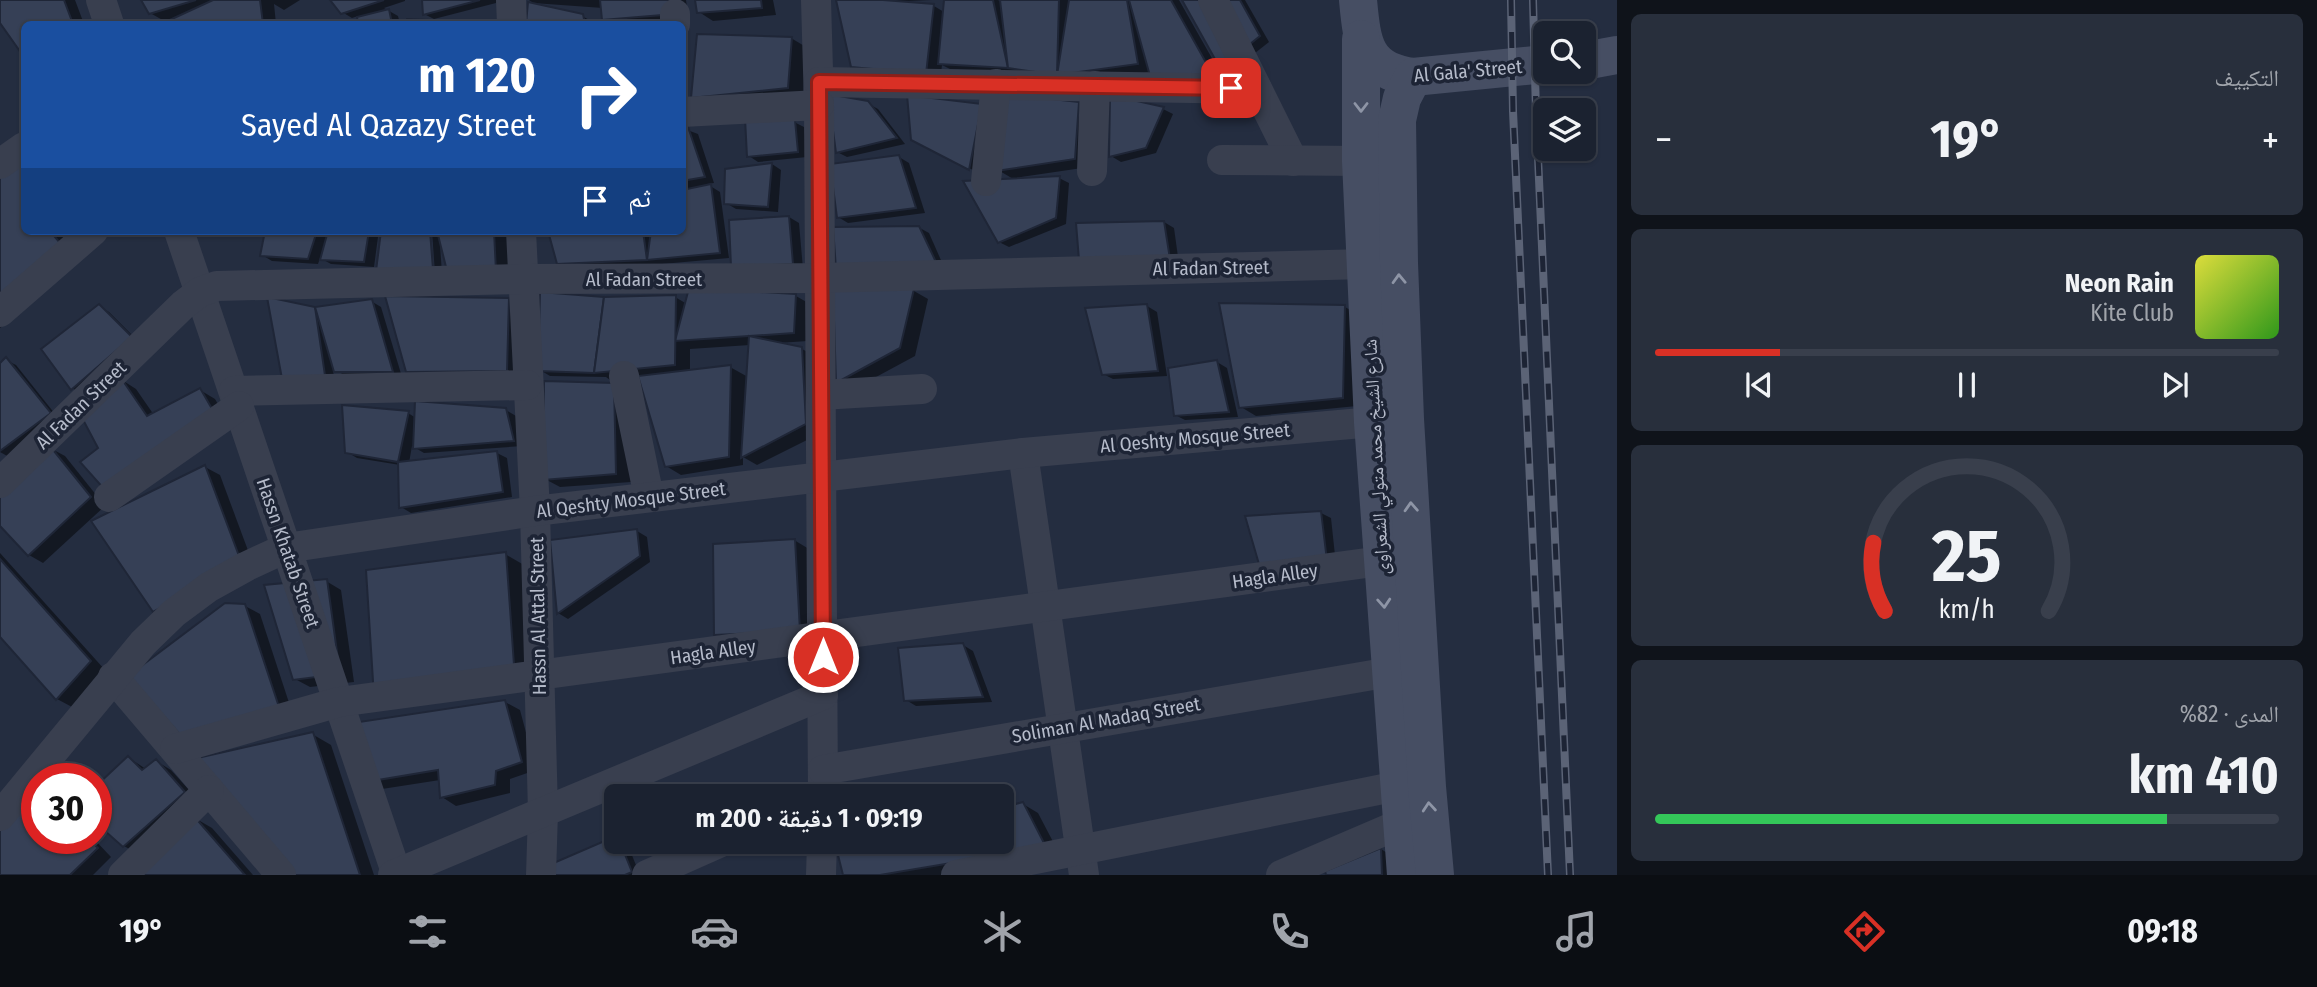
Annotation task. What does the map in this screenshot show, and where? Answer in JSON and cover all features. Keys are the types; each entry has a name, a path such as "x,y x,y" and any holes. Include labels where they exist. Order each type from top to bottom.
{"street":[{"path":"101,0 108,21"},
{"path":"511,0 512,21"},
{"path":"816,0 823,477 823,783"},
{"path":"1213,0 1293,161"},
{"path":"1358,0 1361,39"},
{"name":"Al Gala' Street","path":"1361,39 1381,66 1402,76 1533,65"},
{"name":"شارع الشيخ محمد متولي الشعراوى","path":"1361,39 1361,161 1373,422 1381,561 1406,875"},
{"path":"1596,59 1617,55"},
{"name":"شارع الشيخ محمد متولي الشعراوى","path":"1413,77 1402,98 1397,120 1399,263 1424,732 1435,875"},
{"path":"986,181 996,84"},
{"path":"686,111 819,94 996,84 1257,89"},
{"path":"1092,171 1095,86"},
{"path":"0,164 21,149"},
{"path":"1222,160 1361,161"},
{"path":"0,312 88,235"},
{"name":"Hassn Khatab Street","path":"180,235 396,874"},
{"name":"Hassn Al Attal Street","path":"521,235 535,511 543,812 541,875"},
{"name":"Al Fadan Street","path":"0,484 183,305 200,292 225,285 523,279 819,278 1366,264"},
{"path":"624,376 649,497"},
{"path":"109,496 236,399 527,385"},
{"path":"821,395 922,389"},
{"name":"Al Qeshty Mosque Street","path":"0,816 150,635 209,587 286,548 535,511 1023,453 1373,422"},
{"path":"1023,453 1082,863"},
{"name":"Hagla Alley","path":"175,749 339,702 1381,561"},
{"name":"Soliman Al Madaq Street","path":"823,783 1063,727 1390,672"},
{"path":"113,677 281,875"},
{"path":"396,874 823,695"},
{"path":"956,875 1082,863 1398,786"},
{"path":"123,875 209,790"},
{"path":"1281,875 1401,824"},
{"path":"658,873 697,854"},
{"path":"821,875 822,854"}],"building":[{"path":"0,0 64,0 72,21 21,21 21,53 0,23"},
{"path":"141,0 196,0 149,14"},
{"path":"213,0 260,0 263,21 168,21"},
{"path":"330,0 384,0 341,14"},
{"path":"422,0 480,0 423,15"},
{"path":"600,0 673,0 675,14 602,20"},
{"path":"695,0 761,0 762,8 697,13"},
{"path":"836,0 934,4 926,74 851,67"},
{"path":"944,0 993,0 1008,68 938,64"},
{"path":"1000,0 1059,0 1057,75 1008,68"},
{"path":"1069,0 1127,0 1138,64 1057,75"},
{"path":"1129,0 1171,0 1213,75 1153,87"},
{"path":"1182,0 1240,0 1260,36 1220,68"},
{"path":"528,2 583,14 584,21 526,21"},
{"path":"389,9 391,21 358,21 357,17"},
{"path":"407,19 448,21 407,21"},
{"path":"697,34 792,37 788,88 691,98"},
{"path":"828,94 868,101 897,138 836,153"},
{"path":"1006,94 1079,102 1075,159 996,171"},
{"path":"907,95 982,104 969,170 911,140"},
{"path":"1110,95 1164,107 1146,148 1109,157"},
{"path":"745,118 795,120 798,152 747,157"},
{"path":"686,127 688,127 705,177 686,180"},
{"path":"899,155 916,208 837,218 830,164"},
{"path":"21,161 21,235 53,235 61,244 0,299 0,175"},
{"path":"772,163 768,207 724,204 725,169"},
{"path":"1060,176 1056,218 998,243 963,181"},
{"path":"711,184 720,253 647,260 650,235 686,235 686,189"},
{"path":"789,216 793,264 731,267 729,220"},
{"path":"1164,221 1170,259 1079,260 1076,223"},
{"path":"919,226 936,262 836,269 833,227"},
{"path":"264,235 316,235 308,259 260,256"},
{"path":"327,235 368,235 364,262 320,260"},
{"path":"380,235 430,235 433,269 376,271"},
{"path":"438,235 494,235 496,271 446,267"},
{"path":"549,235 644,235 647,260 557,264"},
{"path":"689,288 796,294 794,333 675,341"},
{"path":"833,289 914,289 900,348 836,383"},
{"path":"540,292 604,297 594,373 538,371"},
{"path":"676,295 675,365 594,373 604,297"},
{"path":"385,296 509,298 507,371 406,372"},
{"path":"267,297 315,307 327,389 282,379"},
{"path":"372,299 393,372 334,372 315,307"},
{"path":"1219,303 1345,305 1343,398 1239,408"},
{"path":"99,304 132,337 71,390 41,349"},
{"path":"1147,304 1158,371 1102,375 1085,308"},
{"path":"749,336 802,347 806,424 741,458"},
{"path":"6,357 51,413 0,451 0,363"},
{"path":"1217,360 1229,412 1174,416 1168,368"},
{"path":"731,365 729,457 665,467 638,376"},
{"path":"121,378 147,416 200,388 215,414 105,490 80,462 98,448 80,414"},
{"path":"544,381 614,383 616,474 543,480"},
{"path":"415,401 506,408 514,441 413,449"},
{"path":"342,405 409,411 398,462 345,453"},
{"path":"50,446 91,497 28,556 0,526 0,492"},
{"path":"497,451 503,492 399,508 398,462"},
{"path":"205,465 242,564 153,612 91,521"},
{"path":"1321,511 1328,569 1263,578 1245,516"},
{"path":"637,529 640,556 557,614 550,540"},
{"path":"795,539 800,631 714,635 713,544"},
{"path":"506,552 515,679 374,697 366,570"},
{"path":"0,559 91,661 56,700 0,637"},
{"path":"327,579 340,674 293,680 264,585"},
{"path":"225,603 245,604 280,710 182,737 128,676"},
{"path":"963,643 983,697 904,701 898,648"},
{"path":"505,700 522,762 496,771 495,785 440,798 438,770 366,782 359,722"},
{"path":"313,732 360,875 263,875 171,764"},
{"path":"128,756 142,770 156,759 185,792 123,847 112,837 112,771"},
{"path":"21,798 21,854 92,854 70,875 0,875 0,816"},
{"path":"1023,802 1046,847 1014,852 1014,804"},
{"path":"193,815 245,875 120,875"},
{"path":"604,841 604,854 625,854 632,872 625,875 526,875"},
{"path":"1381,848 1382,875 1326,875 1325,871"},
{"path":"1004,854 880,875 843,875 838,855"}],"railway":[{"path":"1511,0 1513,111 1548,875"},
{"path":"1533,0 1570,875"}],"route":[{"path":"823,657 819,82 1231,88"}]}
